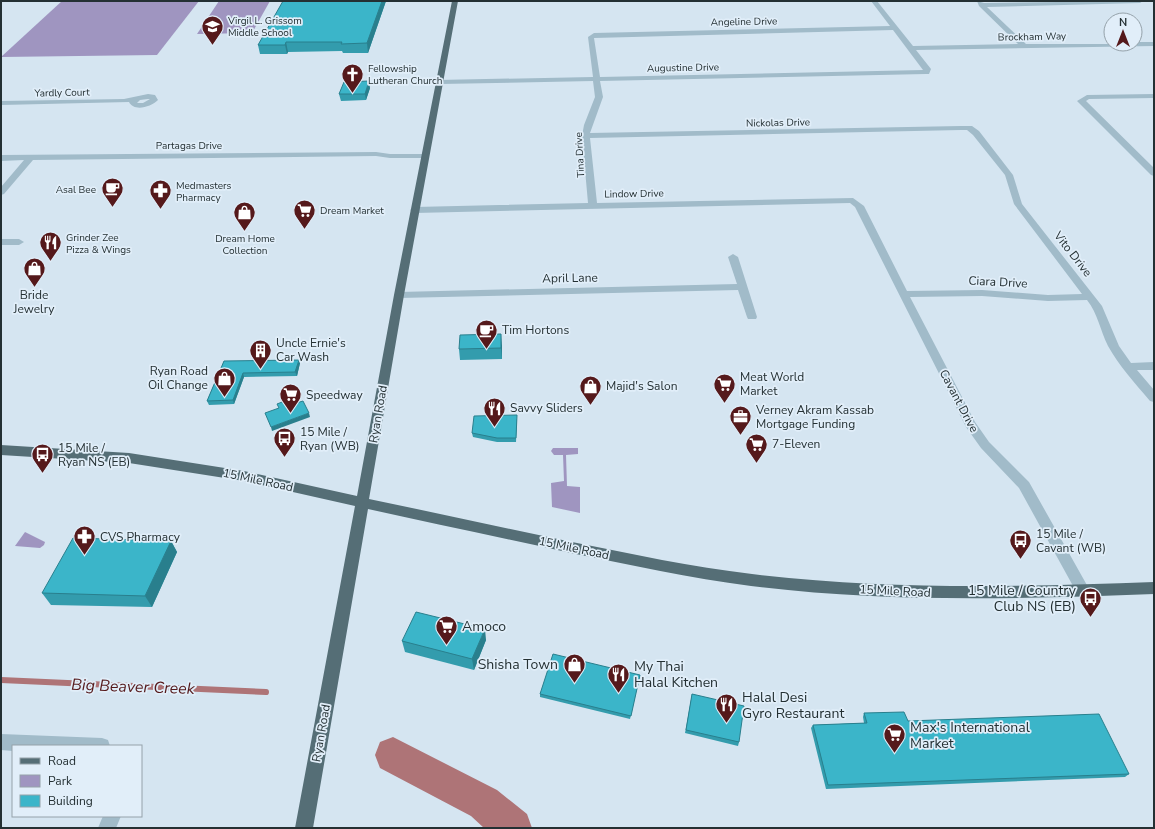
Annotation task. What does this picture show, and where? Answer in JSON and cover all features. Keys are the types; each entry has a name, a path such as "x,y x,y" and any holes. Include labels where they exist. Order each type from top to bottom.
{"main road":[{"name":"Ryan Road","path":"304,828 399,295 455,1"},
{"name":"15 Mile Road","path":"1,450 129,458 193,467 638,561 777,583 903,592 986,593 1154,588"}],"street":[{"path":"874,1 910,48"},
{"path":"979,3 1140,1"},
{"path":"979,3 1024,46"},
{"name":"Angeline Drive","path":"594,35 895,28"},
{"name":"Tina Drive","path":"593,205 586,136 588,125 599,97 592,37 594,35"},
{"name":"Brockham Way","path":"910,48 1154,44"},
{"name":"Augustine Drive","path":"440,82 926,72 927,69 910,48"},
{"path":"1154,96 1087,97 1081,99 1082,102 1154,173"},
{"name":"Yardly Court","path":"1,103 135,101"},
{"name":"Nickolas Drive","path":"586,136 969,128"},
{"name":"Vito Drive","path":"969,128 976,132 1005,169 1009,175 1018,204 1090,297 1105,320 1110,337 1130,367 1154,398"},
{"name":"Partagas Drive","path":"1,158 376,154 390,156 426,153"},
{"path":"1,192 30,158"},
{"name":"Lindow Drive","path":"415,210 593,205 853,201"},
{"name":"Cavant Drive","path":"853,201 859,206 976,434 1024,484 1083,591"},
{"path":"1,242 19,242"},
{"path":"733,256 752,317"},
{"name":"April Lane","path":"399,295 743,287"},
{"name":"Ciara Drive","path":"904,294 982,293 1048,298 1090,297"},
{"path":"1130,367 1154,366"},
{"path":"1,742 77,745"},
{"path":"107,828 112,817"}],"green space":[{"path":"62,1 199,1 157,55 1,57"},
{"path":"219,1 270,1 252,33 197,34"},
{"path":"553,448 578,448 578,454 566,455 567,486 580,487 580,513 552,507 551,483 564,481 563,455 554,455 551,451"},
{"path":"25,532 45,542 44,545 40,548 15,546"}],"building":[{"name":"Virgil L. Grissom Middle School","path":"283,1 382,1 367,43 341,44 342,42 286,42 285,45 258,45"},
{"path":"369,81 365,94 339,94 344,82"},
{"path":"501,334 501,348 459,349 460,335"},
{"path":"299,360 295,372 243,373 233,400 207,401 224,361"},
{"name":"Speedway","path":"290,399 293,404 303,401 309,413 271,427 265,413 279,408 277,404"},
{"name":"Savvy Sliders","path":"517,415 516,438 497,438 472,433 474,416"},
{"name":"CVS Pharmacy","path":"73,538 171,541 145,596 42,593"},
{"name":"Amoco","path":"416,612 485,629 472,659 402,641"},
{"path":"553,654 640,675 631,716 540,694"},
{"path":"692,694 744,706 739,742 686,730"},
{"path":"904,712 908,721 1099,714 1129,774 828,785 813,725 867,723 864,713"}],"waterway":[{"name":"Big Beaver Creek","path":"1,680 266,692"},
{"name":"Big Beaver Creek","path":"393,755 484,803 513,828"}],"place":[{"name":"Virgil L. Grissom Middle School","path":"213,46"},
{"name":"Fellowship Lutheran Church","path":"353,94"},
{"name":"Asal Bee","path":"112,208"},
{"name":"Medmasters Pharmacy","path":"161,210"},
{"name":"Dream Market","path":"305,230"},
{"name":"Dream Home Collection","path":"245,232"},
{"name":"Grinder Zee Pizza & Wings","path":"51,262"},
{"name":"Bride Jewelry","path":"34,288"},
{"name":"Tim Hortons","path":"486,350"},
{"name":"Uncle Ernie's Car Wash","path":"261,370"},
{"name":"Ryan Road Oil Change","path":"224,398"},
{"name":"Meat World Market","path":"724,404"},
{"name":"Majid's Salon","path":"590,406"},
{"name":"Speedway","path":"291,414"},
{"name":"Savvy Sliders","path":"495,428"},
{"name":"Verney Akram Kassab Mortgage Funding","path":"741,436"},
{"name":"15 Mile / Ryan (WB)","path":"285,458"},
{"name":"7-Eleven","path":"756,464"},
{"name":"15 Mile / Ryan NS (EB)","path":"43,474"},
{"name":"CVS Pharmacy","path":"85,556"},
{"name":"15 Mile / Cavant (WB)","path":"1021,560"},
{"name":"15 Mile / Country Club NS (EB)","path":"1091,618"},
{"name":"Amoco","path":"446,646"},
{"name":"Shisha Town","path":"574,684"},
{"name":"My Thai Halal Kitchen","path":"618,694"},
{"name":"Halal Desi Gyro Restaurant","path":"727,724"},
{"name":"Max's International Market","path":"895,754"}]}
